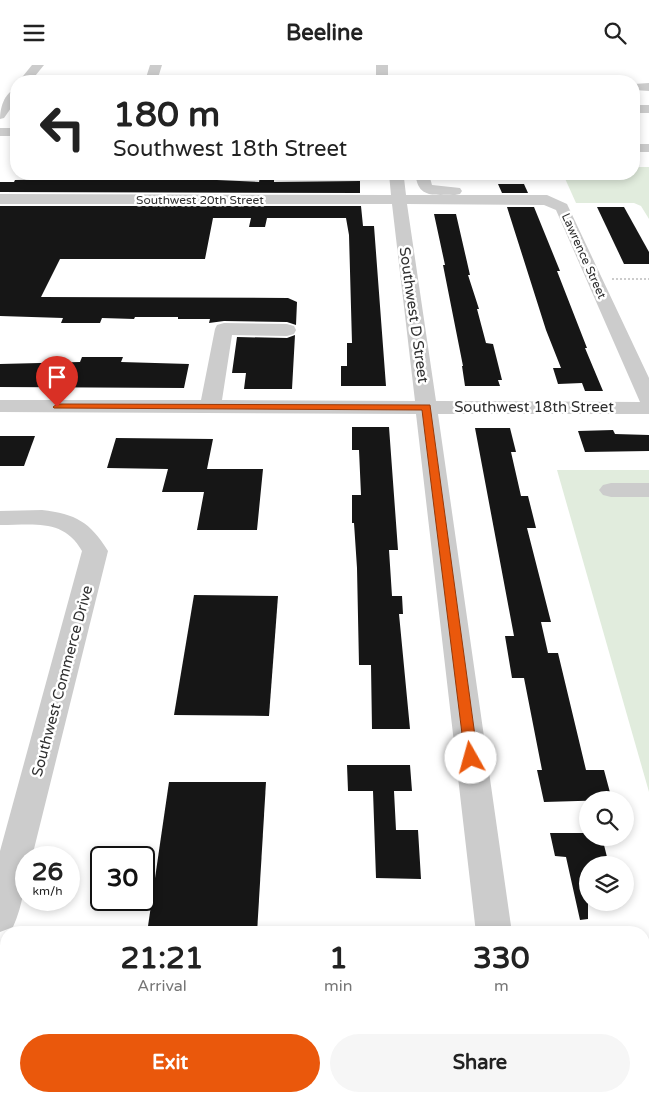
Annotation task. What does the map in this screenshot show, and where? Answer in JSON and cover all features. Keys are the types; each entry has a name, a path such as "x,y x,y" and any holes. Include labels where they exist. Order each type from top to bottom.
{"street":[{"path":"30,75 38,65"},
{"path":"0,115 10,101"},
{"name":"Southwest D Street","path":"397,180 493,926"},
{"path":"423,180 425,187 433,190 478,191 481,201"},
{"name":"Southwest 20th Street","path":"0,199 399,201"},
{"name":"Lawrence Street","path":"399,201 547,200 562,207 649,400"},
{"path":"210,407 224,329 287,330"},
{"name":"Southwest 18th Street","path":"0,406 649,408"},
{"path":"611,490 649,490"},
{"name":"Southwest Commerce Drive","path":"0,518 45,518 74,525 89,537 96,551 0,917"}],"path":[{"path":"594,278 649,279"}],"green space":[{"path":"640,167 649,167 649,219 641,206 634,203 576,203 566,180 640,180"},
{"path":"557,470 649,470 649,792"}],"building":[{"path":"15,180 216,180 259,182 259,180 274,180 274,182 360,181 360,193 0,192 0,182 14,182"},
{"path":"498,184 524,184 528,193 502,193"},
{"path":"0,206 361,206 363,226 374,226 386,386 341,386 341,366 347,366 347,343 352,343 349,235 346,218 267,218 265,227 249,227 251,218 213,218 205,259 60,259 41,297 288,298 297,302 296,325 287,322 224,321 209,323 210,319 178,319 178,317 102,318 100,323 61,323 63,318 0,316"},
{"path":"507,207 534,207 560,271 557,271 603,391 585,391 582,383 558,384 553,368 561,368 546,330"},
{"path":"597,207 624,207 649,252 649,264 624,264"},
{"path":"434,214 456,214 470,275 468,275 479,309 477,309 486,343 493,344 502,380 498,380 500,386 465,386 463,366 443,265 445,265"},
{"path":"295,335 292,389 244,389 246,373 232,373 237,337 287,338"},
{"path":"82,357 123,357 121,362 189,364 184,388 0,387 0,364 80,362"},
{"path":"352,427 389,427 398,550 389,550 392,596 402,596 403,614 399,614 410,729 372,729 371,665 359,665 357,568 354,523 352,523 352,495 361,495 359,450 352,450"},
{"path":"475,428 510,428 516,452 511,452 521,496 528,496 536,528 527,528 551,622 541,622 548,653 558,653 586,770 604,770 610,791 579,791 579,801 544,802 537,770 542,770 524,678 512,678 505,636 514,636"},
{"path":"613,430 615,434 649,435 649,451 585,452 578,431"},
{"path":"0,436 35,436 24,466 0,466"},
{"path":"116,438 213,439 207,469 263,469 257,530 197,530 204,492 162,492 168,469 107,468"},
{"path":"194,595 278,596 269,716 174,715"},
{"path":"347,765 410,765 412,791 394,791 396,830 418,830 421,879 376,878 373,791 348,791"},
{"path":"169,782 266,782 257,926 148,926 150,911 155,911 155,878"},
{"path":"550,833 579,833 579,846 604,846 607,856 579,856 579,911 588,911 588,919 580,920 566,857 555,856"}],"route":[{"path":"57,407 426,407 471,758"}]}
